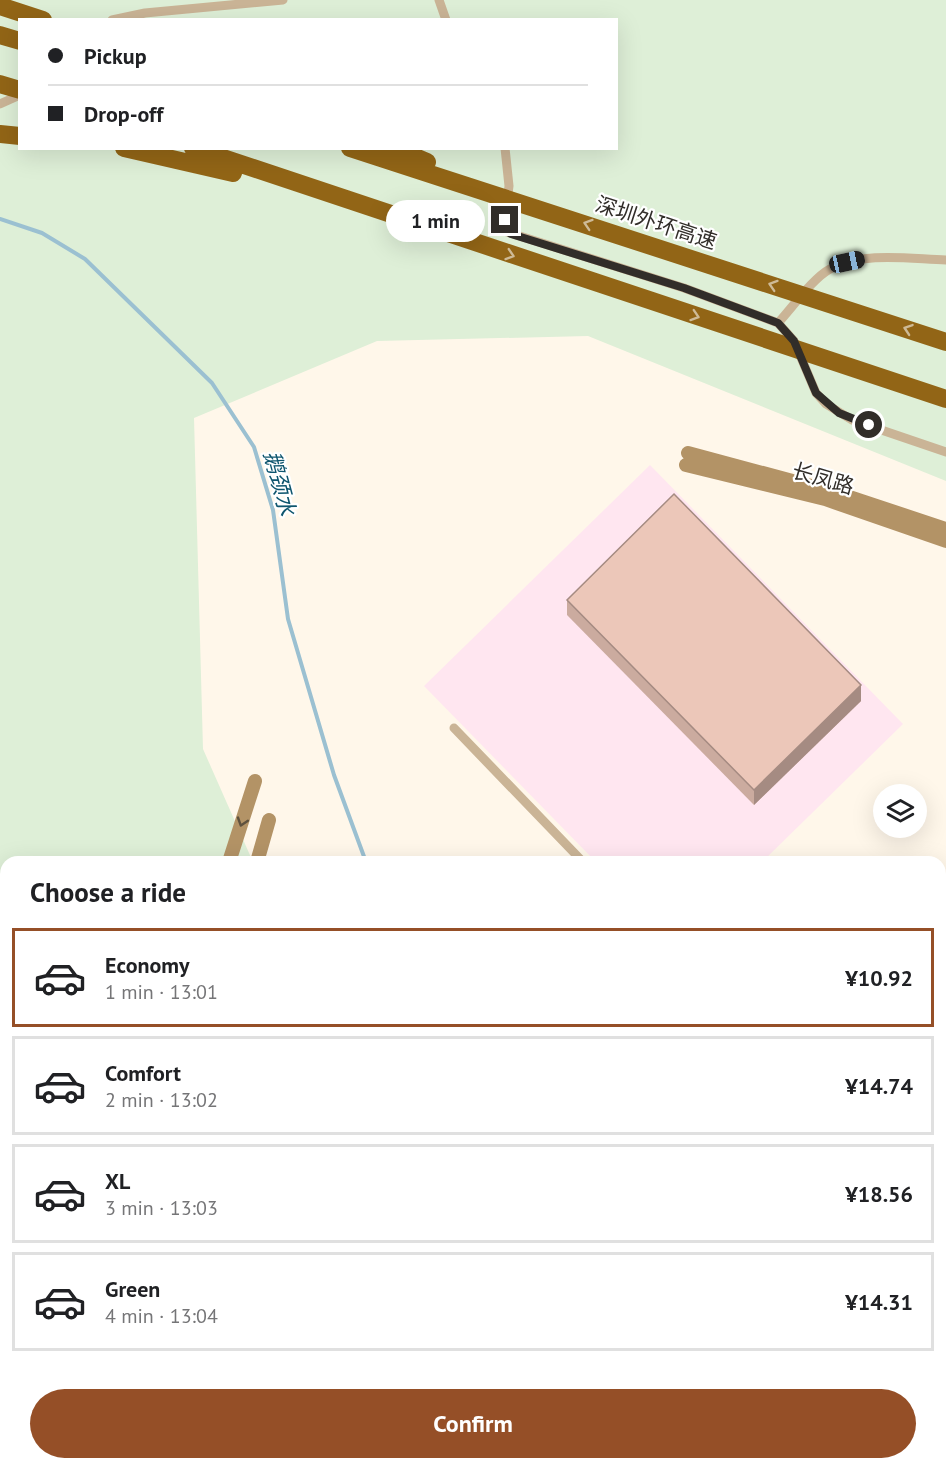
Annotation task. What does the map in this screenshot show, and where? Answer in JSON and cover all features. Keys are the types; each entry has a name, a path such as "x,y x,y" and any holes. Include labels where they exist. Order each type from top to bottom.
{"highway":[{"path":"0,6 37,18"},
{"path":"0,35 18,40"},
{"path":"0,84 18,89"},
{"path":"0,134 18,136"},
{"path":"133,150 334,197"},
{"path":"199,150 334,197 946,399"},
{"name":"深圳外环高速","path":"356,150 946,342"},
{"path":"399,150 525,204"}],"main road":[{"name":"长凤路","path":"946,529 837,493 687,459 825,499 946,541"},
{"path":"231,856 255,781"},
{"path":"259,856 269,820"}],"street":[{"path":"121,18 145,13 283,0"},
{"path":"439,0 445,18"},
{"path":"0,104 18,96"},
{"path":"505,150 509,186 504,225 507,232 684,288 778,323 794,341 816,393 826,404 852,420 946,452"},
{"path":"778,323 824,274 838,266 873,258 946,260"},
{"path":"454,728 577,856"}],"shaded area":[{"path":"650,465 903,724 768,856 590,856 424,686"}],"green space":[{"path":"0,0 946,0 946,481 588,336 377,341 194,418 203,749 250,856 0,856"}],"building":[{"path":"674,494 861,685 754,790 567,600"}],"waterway":[{"name":"鹅颈水","path":"0,219 42,233 85,259 212,383 254,447 273,510 288,619 334,775 364,856"}],"route":[{"path":"505,220 504,229 511,234 684,288 778,323 794,341 816,393 839,413 869,425"}]}
